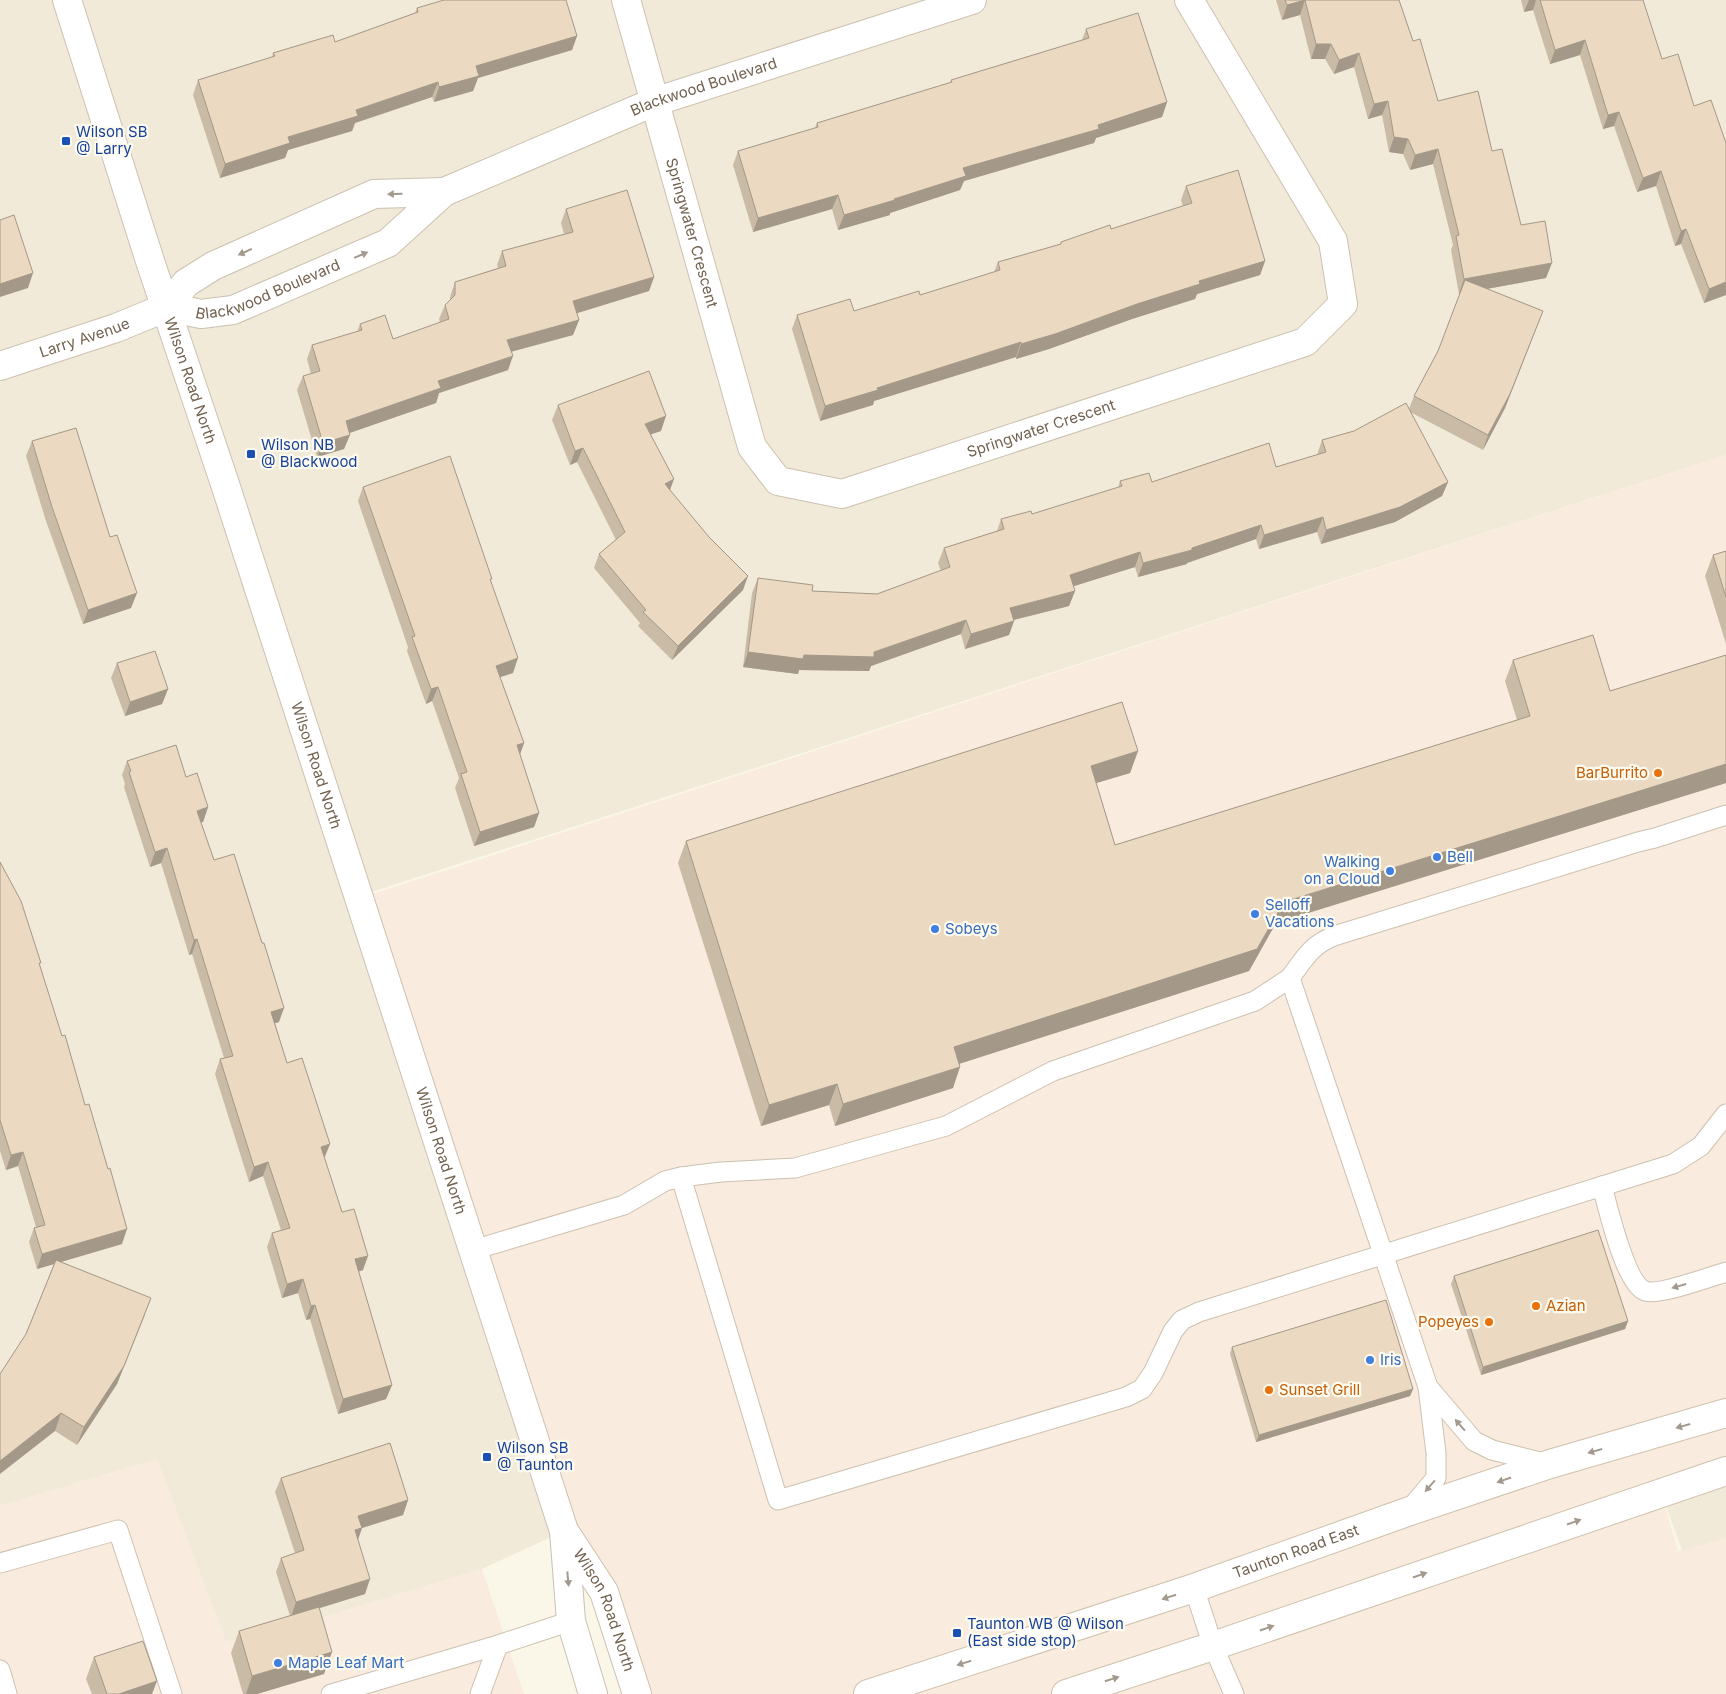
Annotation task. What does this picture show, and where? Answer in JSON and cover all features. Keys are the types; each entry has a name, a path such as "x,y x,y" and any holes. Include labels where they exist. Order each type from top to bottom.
{"street":[{"name":"Wilson Road North","path":"67,0 150,261 167,307 564,1531 571,1621 593,1694"},
{"path":"626,0 654,102"},
{"name":"Blackwood Boulevard","path":"444,192 374,194 213,266 186,283 167,307 201,314 233,310 388,243 444,192 654,102 972,0"},
{"name":"Springwater Crescent","path":"654,102 752,447 778,481 842,494 1304,342 1343,304 1333,241 1189,0"},
{"name":"Larry Avenue","path":"0,366 116,328 167,307"},
{"name":"Taunton Road East","path":"868,1694 1194,1588 1407,1512 1550,1464 1726,1413"},
{"path":"1066,1694 1213,1646 1726,1471"},
{"name":"Wilson Road North","path":"564,1531 604,1592 637,1694"}],"lane":[{"path":"473,1250 624,1205 665,1181 721,1172 795,1168 946,1126 1053,1071 1255,1001 1290,978 1311,949 1322,941 1334,936 1726,815"},
{"path":"1290,978 1428,1387 1436,1453 1436,1478 1407,1512"},
{"path":"681,1177 778,1500 1126,1396 1142,1389 1153,1374 1173,1331 1182,1320 1212,1307 1673,1164 1701,1146 1726,1114"},
{"path":"1602,1186 1626,1267 1634,1282 1645,1291 1658,1292 1726,1272"},
{"path":"1428,1387 1474,1441 1492,1450 1550,1464"},
{"path":"0,1563 118,1530 172,1694"},
{"path":"1194,1588 1213,1646 1234,1694"},
{"path":"331,1694 498,1645 571,1621"},
{"path":"480,1694 498,1645"},
{"path":"0,1670 7,1694"}],"shaded area":[{"path":"0,0 1726,0 1726,455 359,896 564,1531 482,1569 314,1620 226,1642 157,1459 0,1506"},
{"path":"1726,455 1726,1471 1661,1492 1678,1551 1726,1538 1726,1694 636,1694 351,901"},
{"path":"157,1459 226,1642 314,1620 482,1569 524,1694 0,1694 0,1506"},
{"path":"1726,1472 1726,1673 1661,1492"}],"building":[{"path":"444,0 566,0 577,36 476,66 479,76 439,87 438,82 356,110 358,116 288,137 290,143 225,164 198,80 275,56 273,53 333,35 335,42 418,12 417,8"},
{"path":"1285,0 1305,0 1287,5"},
{"path":"1305,0 1399,0 1413,41 1420,39 1438,101 1478,91 1492,151 1502,149 1521,225 1545,221 1552,263 1464,279 1456,236 1459,235 1438,149 1415,155 1408,139 1394,137 1388,101 1374,104 1359,53 1339,60 1331,44 1316,44"},
{"path":"1540,0 1643,0 1662,59 1678,54 1694,106 1711,100 1726,143 1726,282 1709,289 1686,229 1681,231 1661,171 1643,178 1619,112 1608,115 1585,40 1555,50"},
{"path":"1138,13 1167,102 1098,125 1099,129 963,168 966,176 844,215 838,195 758,218 738,151 818,127 817,123 1089,38 1086,29"},
{"path":"1238,170 1265,261 1199,281 1200,284 1137,304 1055,334 1021,344 1021,342 825,406 797,315 850,299 854,311 919,291 920,295 1000,270 998,262 1061,244 1061,242 1110,225 1111,229 1192,203 1186,186"},
{"path":"627,190 654,277 573,301 579,320 507,340 513,356 438,381 441,388 346,421 350,435 323,443 303,376 320,371 312,345 362,330 360,324 385,315 393,339 449,319 445,305 455,295 455,282 506,266 502,251 573,232 566,209"},
{"path":"14,215 33,273 0,284 0,220"},
{"path":"1465,280 1543,311 1510,394 1488,435 1414,396 1438,351"},
{"path":"649,371 666,416 645,424 674,479 665,484 709,537 748,576 678,646 643,612 646,610 599,554 625,532 583,448 575,451 558,405"},
{"path":"1406,403 1448,482 1400,507 1326,530 1323,517 1264,535 1261,525 1192,548 1192,550 1143,563 1140,552 1070,575 1075,591 1010,608 1014,621 971,634 966,620 874,652 874,657 804,655 803,659 748,652 758,578 813,585 812,591 877,594 950,567 944,548 1004,529 1001,519 1031,511 1032,514 1122,486 1120,481 1149,473 1152,482 1269,443 1276,467 1326,452 1322,440 1354,431"},
{"path":"76,428 110,537 117,535 137,593 88,610 52,507 32,441"},
{"path":"450,456 518,658 496,666 524,743 517,745 539,813 480,832 461,774 467,772 438,687 431,689 412,637 415,636 363,487"},
{"path":"1726,551 1726,597 1713,555"},
{"path":"1593,635 1610,691 1726,655 1726,764 1284,902 1257,949 954,1047 960,1067 843,1104 837,1084 769,1105 686,841 1122,702 1138,751 1091,766 1115,845 1530,716 1513,660"},
{"path":"155,651 168,689 130,702 117,663"},
{"path":"176,745 186,777 197,773 208,807 197,811 214,860 234,854 284,1008 271,1012 287,1063 302,1058 330,1144 321,1147 342,1212 354,1209 368,1256 355,1259 392,1385 343,1399 315,1305 311,1306 303,1279 287,1284 272,1233 290,1228 268,1162 254,1167 220,1059 233,1056 197,939 194,940 167,848 155,852 129,772 131,771 127,761"},
{"path":"0,862 21,901 62,1036 65,1035 85,1105 89,1104 108,1169 110,1168 127,1229 42,1254 34,1228 45,1225 23,1152 11,1155 0,1120"},
{"path":"1598,1230 1628,1321 1483,1367 1454,1276"},
{"path":"56,1260 151,1298 124,1366 84,1427 61,1413 0,1461 0,1374 26,1334"},
{"path":"1386,1300 1413,1389 1259,1435 1232,1347"},
{"path":"390,1443 408,1500 358,1516 362,1528 355,1530 370,1579 296,1602 281,1558 304,1550 281,1478"},
{"path":"319,1607 332,1652 252,1676 239,1631"},
{"path":"143,1641 157,1681 119,1694 107,1694 94,1657"}],"place":[{"name":"Wilson SB @ Larry","path":"66,141"},
{"name":"Wilson NB @ Blackwood","path":"251,454"},
{"name":"BarBurrito","path":"1658,773"},
{"name":"Bell","path":"1437,857"},
{"name":"Walking on a Cloud","path":"1390,871"},
{"name":"Selloff Vacations","path":"1255,914"},
{"name":"Sobeys","path":"935,929"},
{"name":"Azian","path":"1536,1306"},
{"name":"Popeyes","path":"1489,1322"},
{"name":"Iris","path":"1370,1360"},
{"name":"Sunset Grill","path":"1269,1390"},
{"name":"Wilson SB @ Taunton","path":"487,1457"},
{"name":"Taunton WB @ Wilson (East side stop)","path":"957,1633"},
{"name":"Maple Leaf Mart","path":"278,1663"}]}
